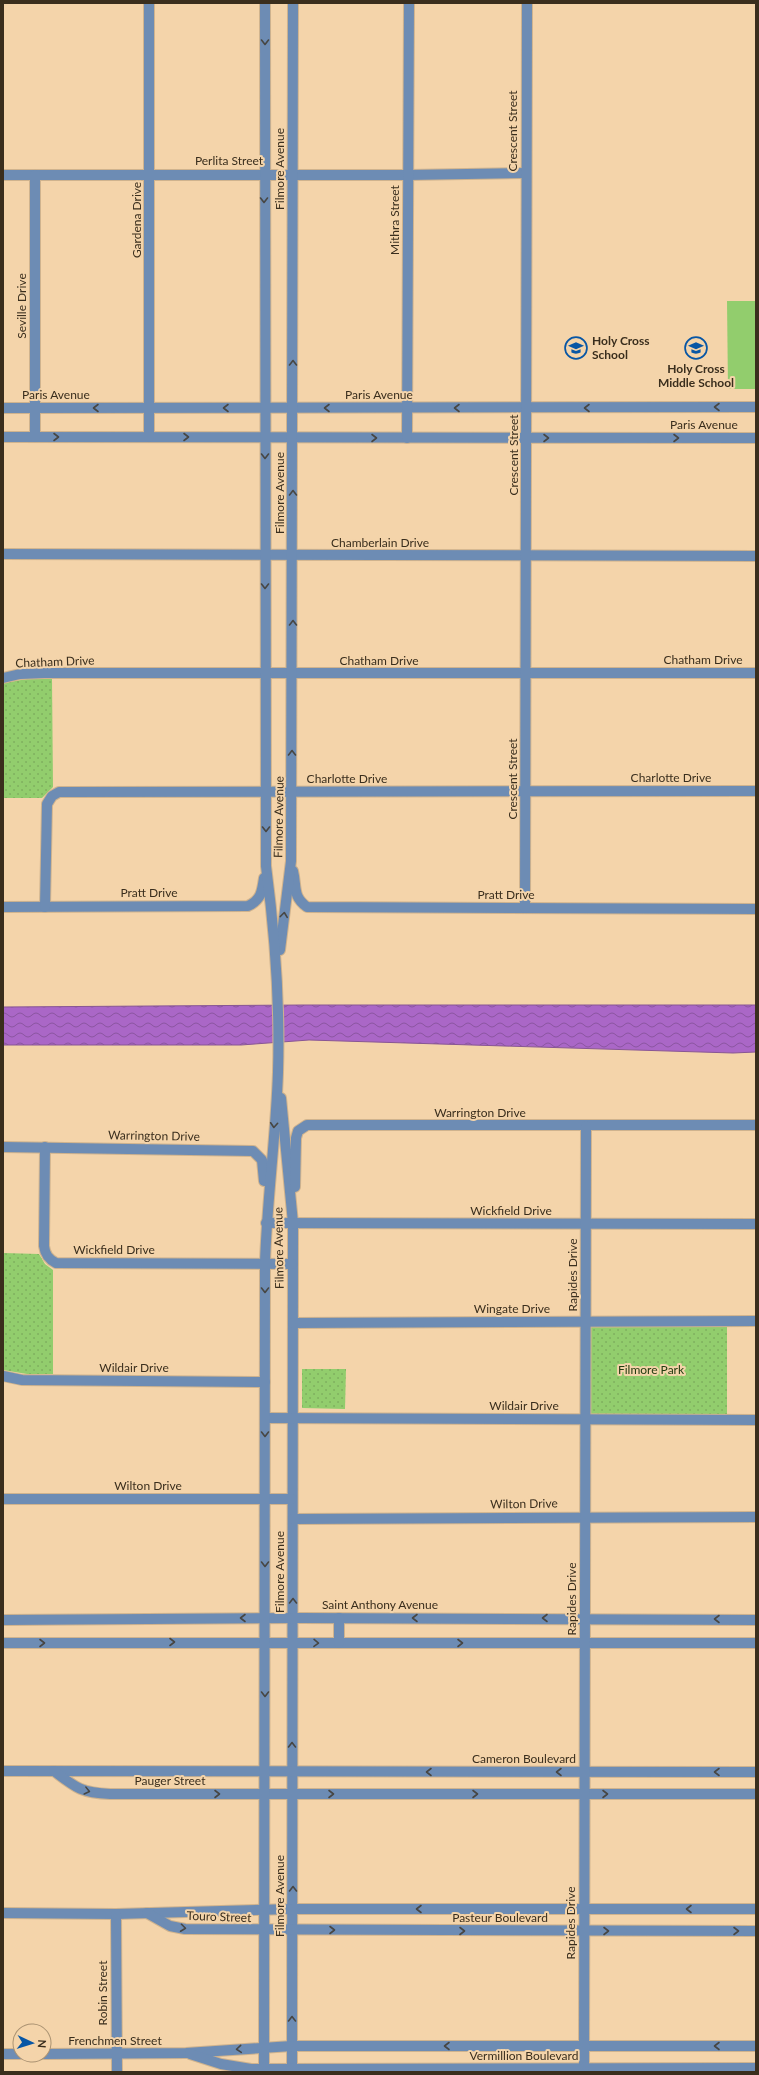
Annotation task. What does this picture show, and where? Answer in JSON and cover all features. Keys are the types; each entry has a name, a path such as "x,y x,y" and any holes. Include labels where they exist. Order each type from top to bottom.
{"street":[{"name":"Gardena Drive","path":"149,3 149,437"},
{"name":"Filmore Avenue","path":"265,3 266,866 278,982"},
{"name":"Filmore Avenue","path":"264,2070 265,1263 266,1223 278,1072 278,982 280,948 291,861 294,408 293,3"},
{"name":"Mithra Street","path":"407,438 409,3"},
{"name":"Crescent Street","path":"526,908 527,3"},
{"name":"Perlita Street","path":"3,175 408,175 526,173"},
{"name":"Seville Drive","path":"35,175 35,437"},
{"name":"Paris Avenue","path":"3,408 756,407"},
{"name":"Paris Avenue","path":"3,437 756,438"},
{"name":"Chamberlain Drive","path":"3,554 293,556 756,556"},
{"name":"Chatham Drive","path":"3,678 20,674 44,673 756,673"},
{"name":"Charlotte Drive","path":"45,906 46,804 52,796 59,792 756,791"},
{"name":"Pratt Drive","path":"291,861 296,895 299,901 307,907 756,908"},
{"name":"Pratt Drive","path":"3,907 248,906 256,902 261,897 266,866"},
{"name":"Filmore Avenue","path":"278,1072 293,1223 292,2070"},
{"name":"Warrington Drive","path":"293,1223 296,1138 301,1127 307,1125 756,1125"},
{"name":"Rapides Drive","path":"584,2070 586,1126"},
{"name":"Warrington Drive","path":"3,1147 253,1151 262,1160 264,1170 266,1223"},
{"name":"Wickfield Drive","path":"45,1147 44,1246 45,1254 50,1260 64,1264 292,1264"},
{"name":"Wickfield Drive","path":"266,1223 756,1224"},
{"name":"Wingate Drive","path":"293,1323 756,1321"},
{"name":"Wildair Drive","path":"3,1376 22,1380 265,1382"},
{"name":"Wildair Drive","path":"265,1418 756,1420"},
{"name":"Wilton Drive","path":"3,1499 292,1499"},
{"name":"Wilton Drive","path":"293,1519 756,1517"},
{"name":"Saint Anthony Avenue","path":"3,1620 265,1618 584,1618 756,1620"},
{"path":"339,1618 339,1643"},
{"path":"3,1643 756,1643"},
{"name":"Pauger Street","path":"3,1771 292,1772"},
{"name":"Pauger Street","path":"54,1771 74,1787 95,1793 292,1794"},
{"name":"Cameron Boulevard","path":"292,1772 756,1772"},
{"path":"292,1794 756,1794"},
{"name":"Touro Street","path":"3,1913 116,1914 293,1909"},
{"name":"Pasteur Boulevard","path":"293,1909 756,1909"},
{"name":"Touro Street","path":"147,1913 176,1928 264,1931 293,1930"},
{"name":"Robin Street","path":"116,1914 117,2072"},
{"name":"Pasteur Boulevard","path":"293,1930 756,1931"},
{"name":"Frenchmen Street","path":"52,2054 186,2053 292,2046"},
{"name":"Vermillion Boulevard","path":"292,2046 756,2046"},
{"name":"Frenchmen Street","path":"186,2053 240,2068 292,2070"},
{"name":"Vermillion Boulevard","path":"292,2070 584,2070 756,2068"}],"green space":[{"path":"727,301 756,301 756,389 728,389"},
{"path":"27,679 52,679 53,787 42,798 3,798 3,683"},
{"path":"3,1253 39,1254 45,1264 53,1270 53,1374 27,1374 3,1370"},
{"name":"Filmore Park","path":"591,1327 727,1327 727,1414 591,1414"},
{"path":"302,1369 346,1369 345,1409 302,1408"}],"water":[{"path":"303,1005 756,1005 756,1052 733,1053 309,1040 241,1045 3,1045 3,1007"}],"place":[{"name":"Holy Cross School","path":"576,348"},
{"name":"Holy Cross Middle School","path":"696,348"}]}
